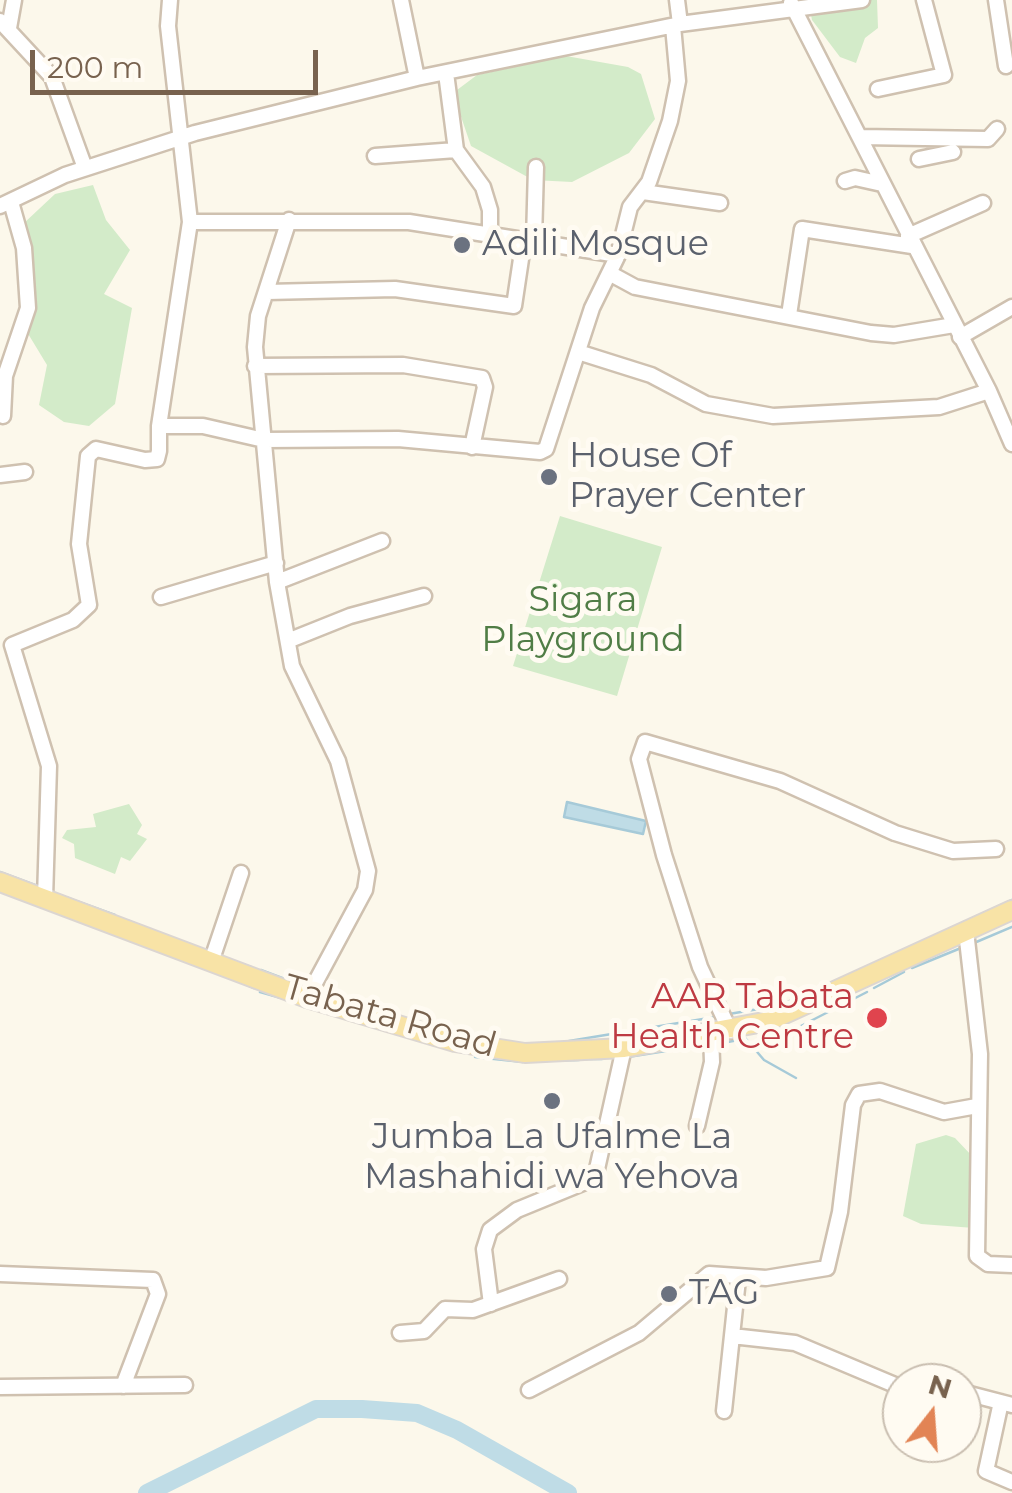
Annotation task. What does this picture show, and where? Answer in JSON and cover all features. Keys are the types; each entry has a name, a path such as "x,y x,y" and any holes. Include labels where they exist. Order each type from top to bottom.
{"main road":[{"name":"Tabata Road","path":"0,882 307,998 497,1051 624,1048 721,1032 800,1008 1012,910"}],"street":[{"path":"14,0 4,25 52,77 85,168"},
{"path":"45,899 49,766 12,644 85,613 90,592 80,556 79,527 88,456 96,449 144,460 157,458 190,222 184,138 168,26 170,0"},
{"path":"401,0 417,78"},
{"path":"159,426 204,426 264,440 398,438 472,447 546,449 592,308 611,274 630,207 643,192 677,92 677,0"},
{"path":"3,416 5,376 28,308 24,248 5,204 85,168 184,138 417,78 791,4 862,0"},
{"path":"878,90 944,74 924,0"},
{"path":"996,0 1006,66"},
{"path":"791,4 989,391 1012,444"},
{"path":"446,73 456,150 483,188 490,233"},
{"path":"919,159 988,138 997,128"},
{"path":"860,137 953,151"},
{"path":"375,156 456,150"},
{"path":"268,292 395,289 514,306 539,190 536,167"},
{"path":"845,181 855,178 882,184"},
{"path":"643,192 720,204"},
{"path":"789,314 802,230 910,241 983,203"},
{"path":"289,220 258,316 255,366 277,582 292,666 338,761 368,871 366,890 307,998"},
{"path":"190,222 408,222 618,255"},
{"path":"611,274 635,287 894,335 957,331 1012,307"},
{"path":"578,352 651,375 706,404 772,416 938,406 989,391"},
{"path":"255,366 403,365 482,378 485,387 472,447"},
{"path":"0,475 25,472"},
{"path":"277,582 382,541"},
{"path":"161,597 276,563"},
{"path":"290,640 350,616 424,596"},
{"path":"697,1126 721,1032 664,855 639,759 645,742 780,781 922,842 953,851 996,849"},
{"path":"210,962 241,873"},
{"path":"966,930 980,1054 977,1256 988,1264 1012,1265"},
{"path":"491,1304 484,1250 490,1230 516,1210 596,1178 624,1048"},
{"path":"530,1390 639,1333 703,1278 738,1279 827,1268 840,1212 853,1105 859,1094 880,1091 944,1112 977,1106"},
{"path":"0,1274 153,1280 158,1294 123,1386"},
{"path":"400,1332 424,1332 446,1309 473,1310 559,1279"},
{"path":"724,1411 738,1279"},
{"path":"732,1336 794,1343 882,1382"},
{"path":"0,1387 184,1385"},
{"path":"1006,1404 986,1471 1012,1482"}],"green space":[{"path":"808,0 877,0 878,28 865,38 856,63 840,57 812,20"},
{"path":"566,56 628,67 641,74 655,119 629,153 572,182 533,180 471,146 453,93 477,75"},
{"path":"93,185 106,220 130,250 104,294 132,308 115,404 89,426 64,422 39,405 47,365 27,332 23,224 55,194"},
{"name":"Sigara Playground","path":"560,516 662,547 617,696 513,666"},
{"path":"129,804 142,825 137,834 147,839 130,861 121,857 115,874 75,858 74,844 62,838 67,830 96,827 93,814"},
{"path":"946,1135 955,1138 972,1156 974,1228 921,1224 903,1216 916,1144"}],"water":[{"path":"567,802 646,821 643,834 564,817"}],"waterway":[{"path":"0,872 35,885"},
{"path":"57,894 115,915"},
{"path":"945,931 1012,900"},
{"path":"129,921 141,926"},
{"path":"974,943 1012,927"},
{"path":"912,968 961,948"},
{"path":"238,963 251,967"},
{"path":"261,970 306,987"},
{"path":"874,988 904,972"},
{"path":"238,981 254,988"},
{"path":"729,1014 782,1005 830,983"},
{"path":"260,992 288,1000"},
{"path":"320,992 352,1002"},
{"path":"797,1028 867,992"},
{"path":"569,1041 715,1017"},
{"path":"759,1036 791,1030"},
{"path":"740,1032 764,1060 796,1078"},
{"path":"728,1042 743,1039"},
{"path":"628,1057 704,1045"},
{"path":"475,1057 523,1062"},
{"path":"586,1059 602,1059"},
{"path":"539,1061 579,1060"},
{"path":"147,1493 316,1409 417,1413 457,1430 568,1493"}],"place":[{"name":"Adili Mosque","path":"462,245"},
{"name":"House Of Prayer Center","path":"549,477"},
{"name":"AAR Tabata Health Centre","path":"877,1018"},
{"name":"Jumba La Ufalme La Mashahidi wa Yehova","path":"552,1101"},
{"name":"TAG","path":"669,1294"}]}
